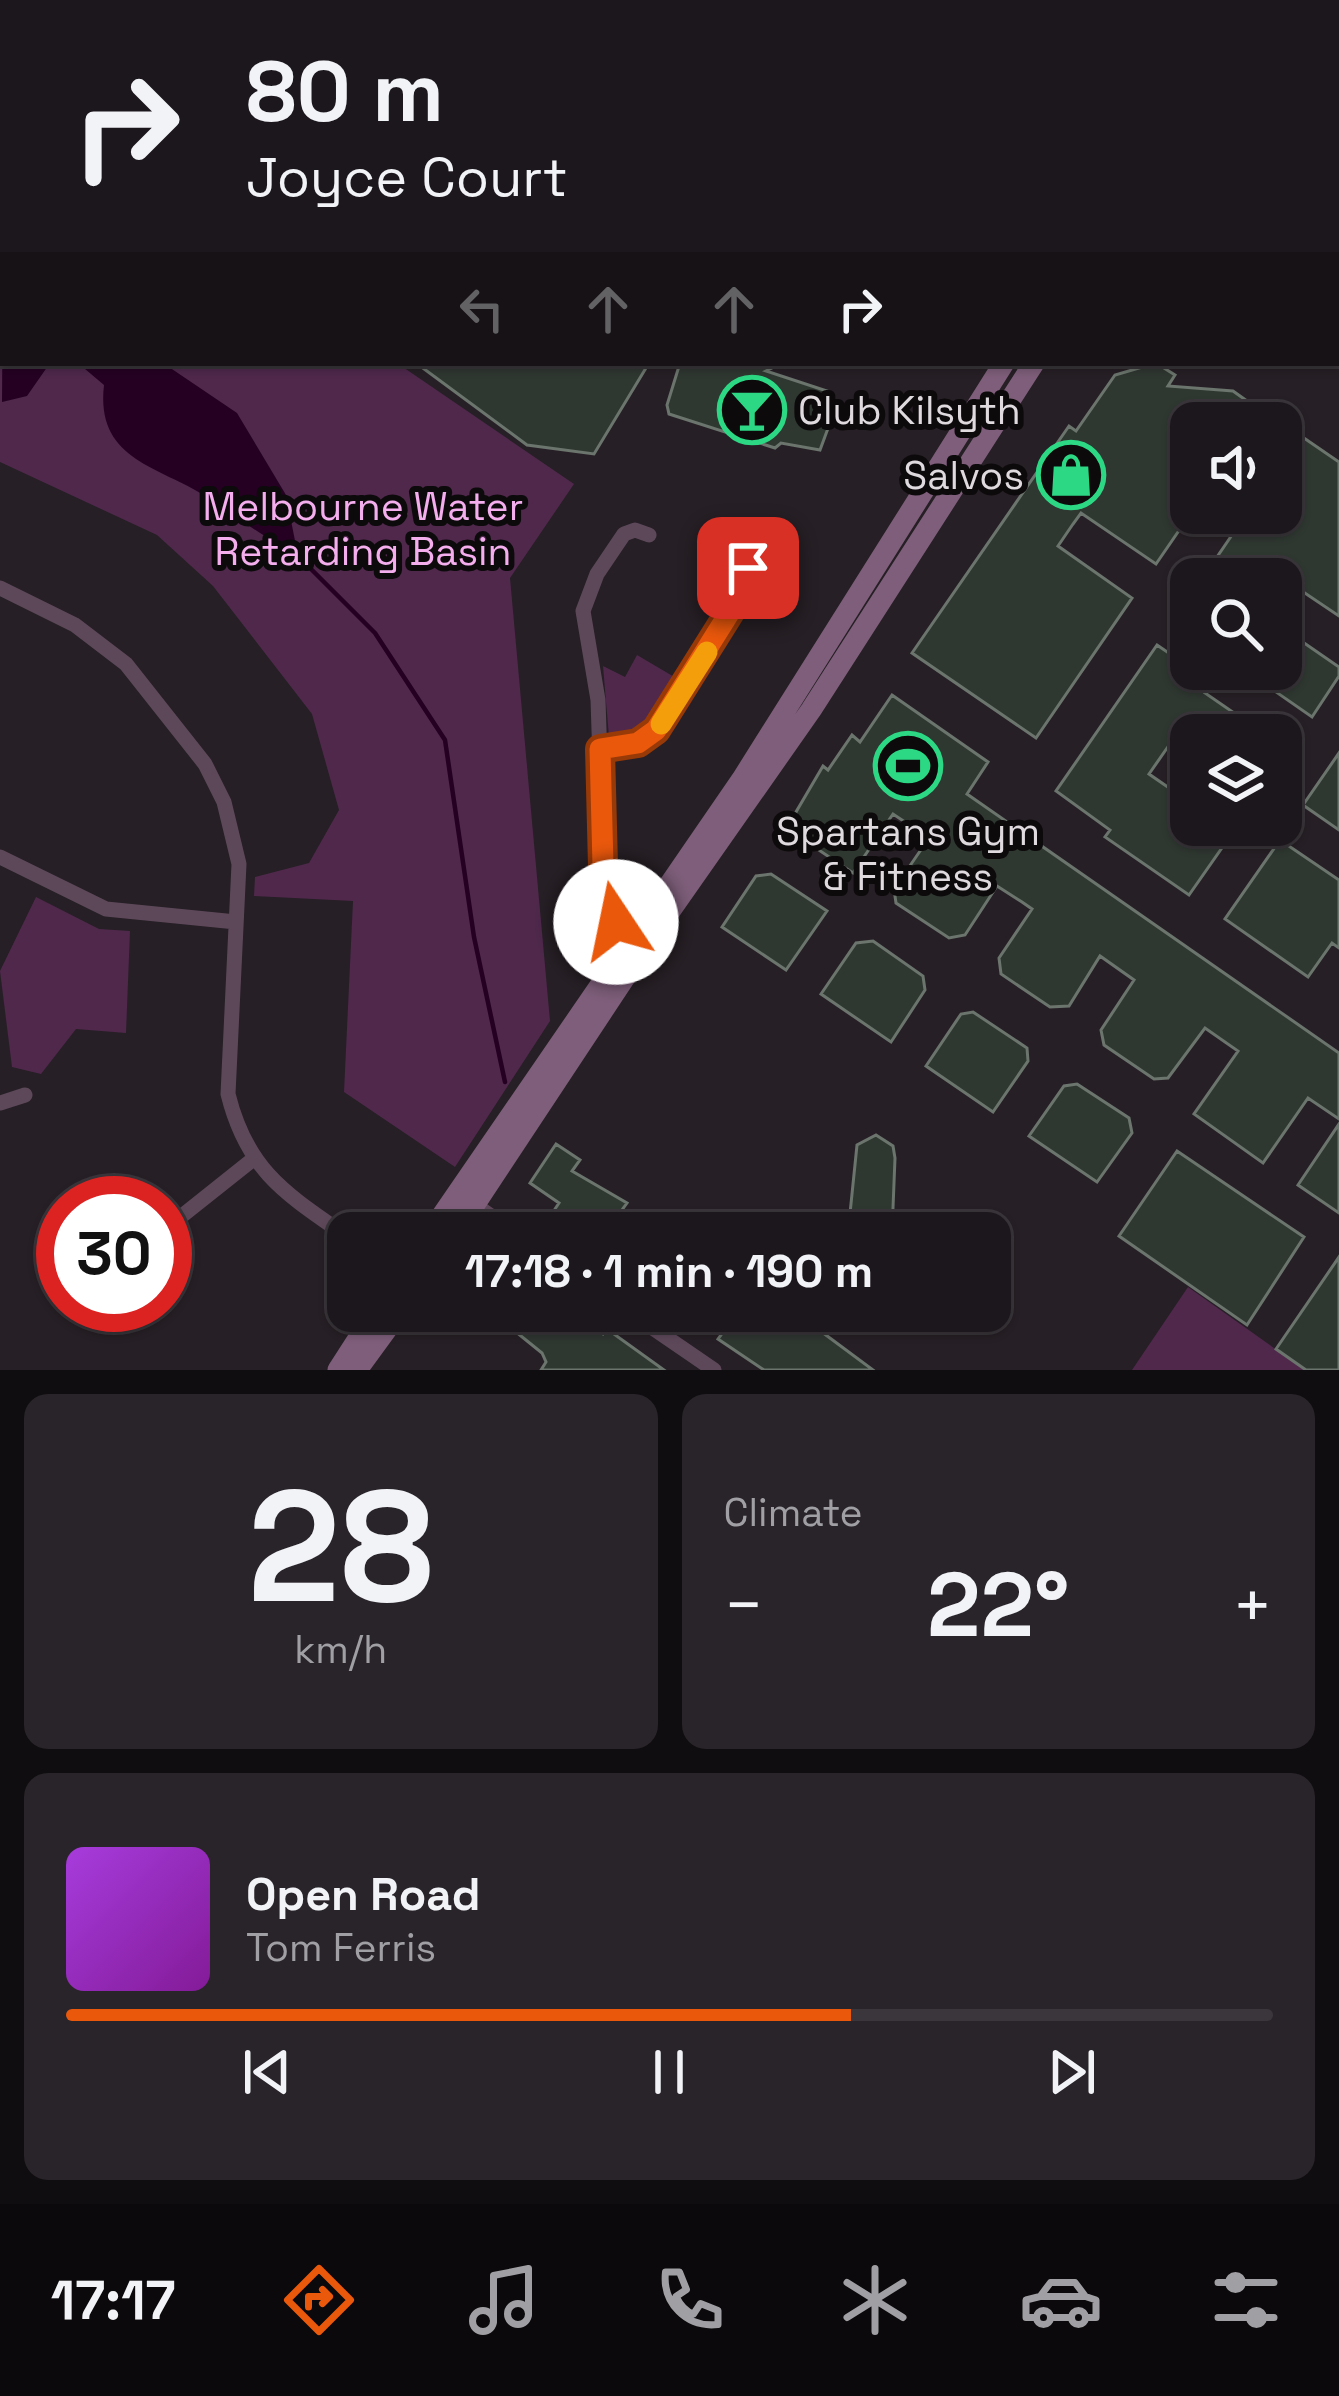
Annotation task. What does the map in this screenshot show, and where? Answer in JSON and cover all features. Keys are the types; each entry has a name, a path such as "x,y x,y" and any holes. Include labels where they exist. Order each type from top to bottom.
{"main road":[{"path":"454,1212 467,1200 640,940 813,670 910,504 1002,366"},
{"path":"640,940 811,710 1032,366"},
{"path":"463,1212 467,1200"},
{"path":"349,1368 366,1332"},
{"path":"349,1368 381,1332"}],"street":[{"path":"640,940 605,910 600,749 585,599 624,535 635,530 649,535"},
{"path":"600,749 638,743 656,730 745,569"},
{"path":"0,588 106,646 205,764 224,802 239,864 228,1094 252,1160 283,1191 327,1222"},
{"path":"0,857 106,909 236,922"},
{"path":"0,1103 25,1095"},
{"path":"192,1208 252,1160"},
{"path":"467,1200 484,1212"},
{"path":"659,1332 714,1370"}],"green space":[{"name":"Melbourne Water Retarding Basin","path":"0,366 401,366 574,484 510,578 550,1021 455,1167 344,1092 353,901 254,896 255,877 309,863 339,810 312,714 213,586 157,535 0,462"},
{"path":"637,655 676,678 637,732 609,737 603,666 625,677"},
{"path":"36,897 99,929 130,931 126,1033 76,1029 41,1074 12,1067 0,971"},
{"path":"1188,1287 1305,1370 1132,1370"}],"shaded area":[{"path":"2,366 48,366 27,396 2,402"},
{"path":"82,366 167,366 237,413 286,495 298,556 121,446 104,411 104,385"}],"building":[{"path":"420,366 647,366 594,454 527,445"},
{"name":"Club Kilsyth","path":"679,366 776,366 766,371 827,391 825,400 837,404 820,450 781,443 775,448 669,414 667,405"},
{"path":"1146,366 1161,366 1175,375 1168,386 1233,391 1248,402 1170,402 1170,534 1177,534 1156,564 1081,513 1058,546 1132,598 1036,738 912,653 1069,426 1076,431 1115,375"},
{"path":"1302,437 1339,462 1339,616 1302,591 1302,558 1216,558 1233,534 1302,534"},
{"path":"1302,641 1339,667 1339,676 1312,717 1273,690 1302,690"},
{"path":"1157,645 1170,654 1170,690 1207,690 1205,693 1236,714 1170,714 1170,744 1149,774 1170,788 1170,846 1223,846 1189,895 1105,837 1110,830 1056,791"},
{"path":"892,695 988,762 967,794 1339,1053 1339,1119 1308,1098 1263,1163 1194,1114 1238,1051 1205,1028 1168,1078 1154,1079 1104,1045 1101,1030 1134,980 1100,956 1069,1006 1050,1007 1001,974 999,958 1032,909 1022,902 997,886 965,935 949,938 896,903 894,889 929,838 893,814 853,873 795,834 796,812 823,766 828,770 852,735 860,742"},
{"path":"1339,753 1339,830 1303,805"},
{"path":"1276,846 1289,846 1339,880 1339,948 1332,943 1308,977 1225,919"},
{"path":"771,874 827,911 786,970 722,927 756,876"},
{"path":"873,941 923,976 925,990 891,1042 821,994 856,943"},
{"path":"973,1012 1027,1048 1028,1061 993,1112 926,1066 961,1014"},
{"path":"1077,1084 1129,1118 1132,1133 1097,1182 1029,1136 1064,1086"},
{"path":"1339,1124 1339,1213 1298,1185"},
{"path":"876,1135 893,1146 893,1212 850,1212 857,1145"},
{"path":"556,1144 580,1160 572,1171 627,1203 625,1212 553,1212 559,1203 530,1183"},
{"path":"1177,1151 1304,1237 1247,1325 1119,1236"},
{"path":"1339,1257 1339,1370 1306,1370 1276,1349"},
{"path":"516,1332 611,1332 664,1370 541,1370 546,1362"},
{"path":"723,1332 822,1332 873,1370 764,1370 718,1339"}],"waterway":[{"path":"298,556 375,633 445,740 474,937 505,1082"}],"slow traffic":[{"path":"661,724 707,652"}],"place":[{"name":"Club Kilsyth","path":"752,410"},
{"name":"Salvos","path":"1071,475"},
{"name":"Spartans Gym & Fitness","path":"908,766"}],"route":[{"path":"616,922 604,905 600,749 638,743 656,730 750,580 748,568"}]}
